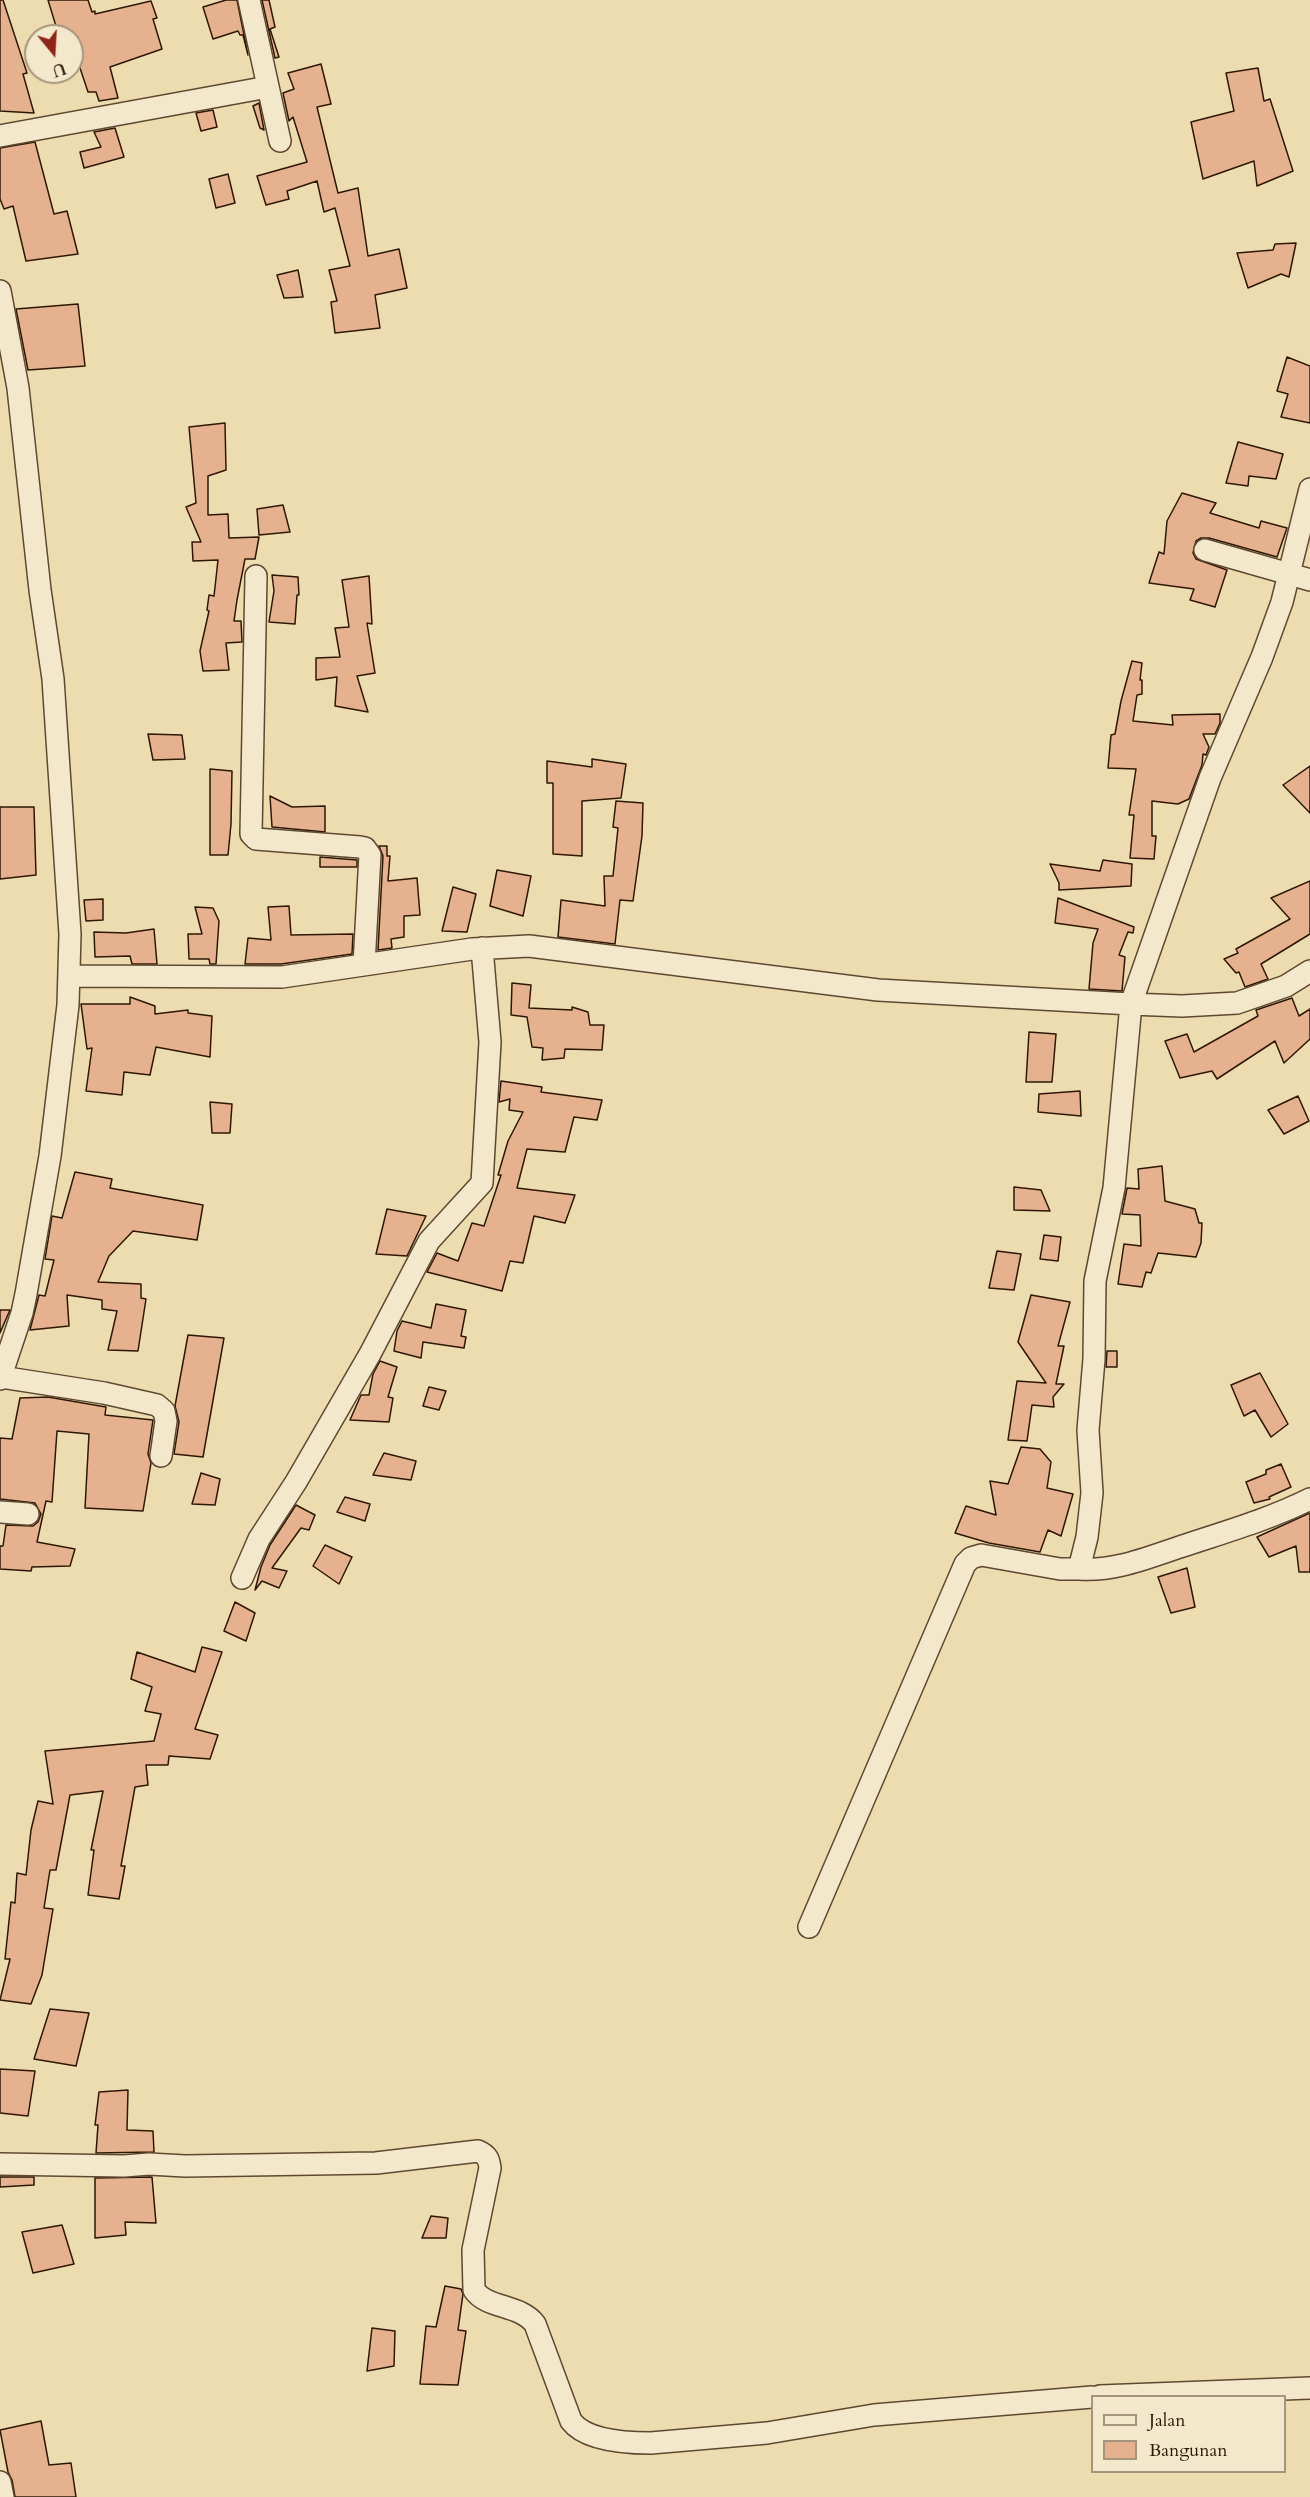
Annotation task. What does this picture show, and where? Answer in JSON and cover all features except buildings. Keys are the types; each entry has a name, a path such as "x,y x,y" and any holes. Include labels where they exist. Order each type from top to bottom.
{"street":[{"path":"249,0 280,141"},
{"path":"0,136 268,87"},
{"path":"0,291 18,387 40,590 53,679 69,895 70,976 44,1191 22,1313 0,1378 104,1393 157,1405 164,1410 166,1421 161,1456"},
{"path":"1079,1569 1087,1537 1092,1493 1088,1430 1094,1359 1094,1288 1114,1188 1131,1004 1210,778 1262,657 1282,602 1310,489"},
{"path":"1204,550 1310,580"},
{"path":"256,576 250,834 256,839 360,847 368,851 370,855 364,965"},
{"path":"70,976 267,978 511,945 555,947 878,990 1182,1006 1238,1003 1286,986 1310,971"},
{"path":"242,1578 259,1539 296,1482 370,1354 429,1241 482,1183 490,1042 482,948"},
{"path":"809,1927 965,1564 971,1558 981,1556 1060,1569 1110,1569 1255,1523 1283,1513 1310,1499"},
{"path":"0,1512 28,1514"},
{"path":"0,2164 186,2166 364,2163 478,2151 485,2154 490,2168 473,2250 474,2290 482,2298 530,2317 535,2324 572,2421 578,2430 588,2435 638,2444 767,2433 874,2415 1091,2397"},
{"path":"1147,2395 1310,2388"},
{"path":"0,2482 3,2497"}]}
